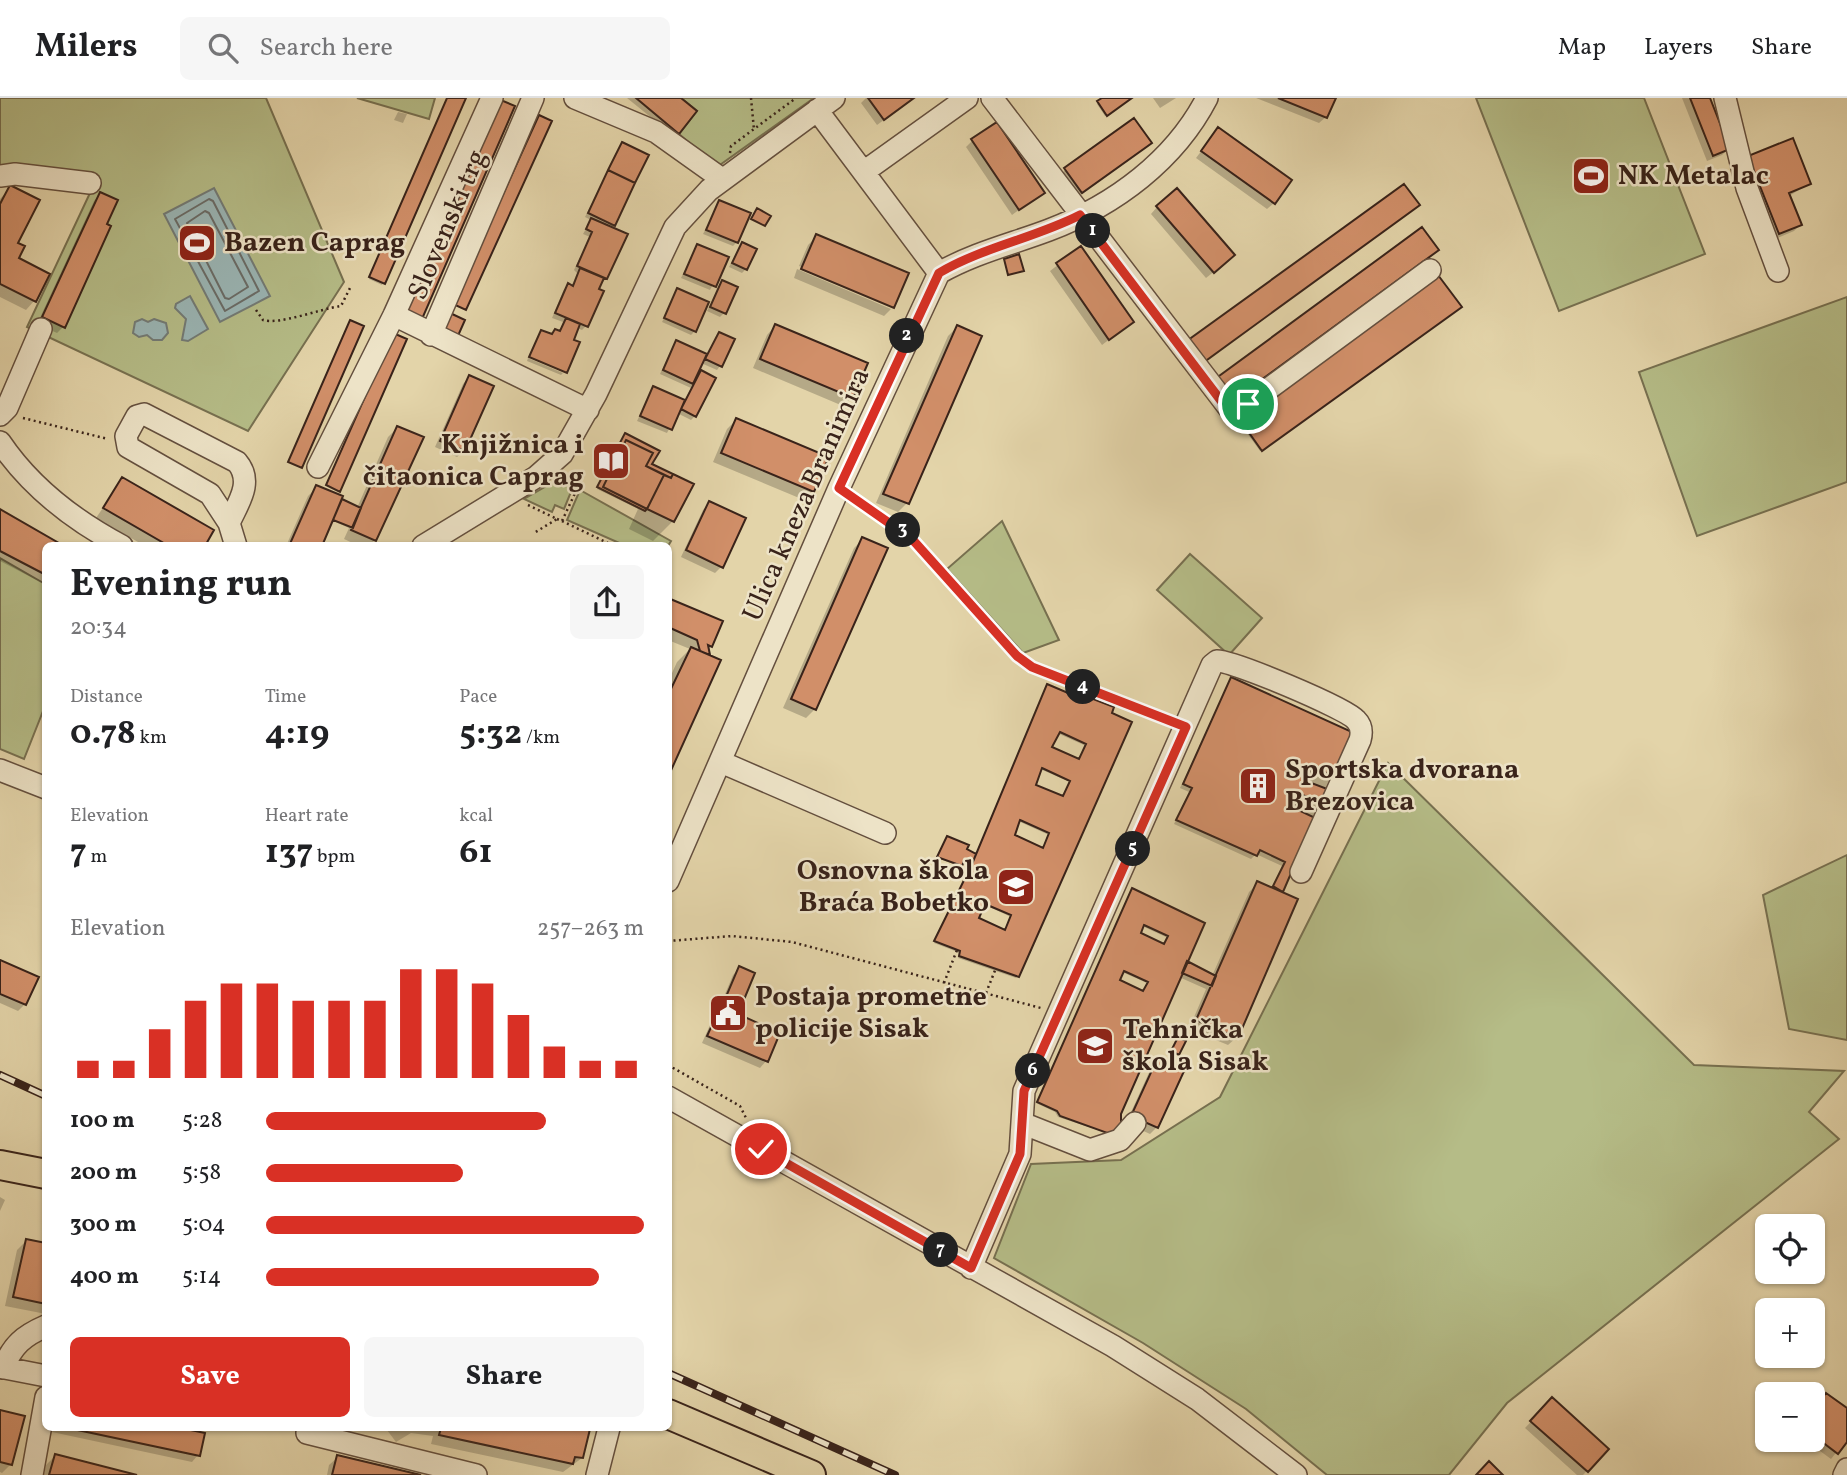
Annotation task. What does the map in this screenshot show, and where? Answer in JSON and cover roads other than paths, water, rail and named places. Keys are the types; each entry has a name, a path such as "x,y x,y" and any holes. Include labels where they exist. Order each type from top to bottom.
{"main road":[{"path":"0,1165 42,1173"},
{"path":"672,1416 811,1475"}],"street":[{"name":"Slovenski trg","path":"318,467 394,315 492,98"},
{"name":"Slovenski trg","path":"394,315 431,335 533,98"},
{"path":"575,98 656,132 722,179"},
{"path":"865,172 967,98"},
{"path":"992,98 1225,406 1232,408 1248,404 1430,270"},
{"path":"429,542 553,463 572,441 675,227 700,197 722,179 826,104 865,172 939,273 972,256 1051,229 1109,201 1160,161 1180,140 1208,98"},
{"path":"1725,98 1747,188 1778,271"},
{"path":"0,176 16,174 90,183"},
{"name":"Ulica kneza Branimira","path":"672,872 839,488 939,273"},
{"path":"2,412 41,329"},
{"path":"431,335 588,410"},
{"path":"229,523 245,487 242,468 237,462 144,414 137,416 125,440 130,448 204,488 216,500 229,523 235,542"},
{"path":"0,442 20,469 45,495 115,542"},
{"path":"971,1268 1020,1154 1024,1091 1212,664 1220,660 1300,692 1357,721 1361,729 1360,740 1301,872"},
{"path":"720,762 885,833"},
{"path":"0,770 42,787"},
{"path":"672,1099 1113,1346 1197,1399 1250,1437 1296,1475"},
{"path":"1022,1123 1090,1150 1120,1140 1135,1123"},
{"path":"42,1328 24,1335 1,1367 42,1375"},
{"path":"32,1475 42,1419"},
{"path":"597,1475 608,1431"},
{"path":"307,1433 476,1475"},
{"path":"1843,1475 1847,1469"}],"water":[{"path":"214,188 270,296 220,322 164,214"},
{"path":"190,296 208,329 188,341 182,340 186,319 175,308 176,304"},
{"path":"154,319 166,323 168,333 162,340 153,340 147,335 139,337 133,333 135,322"}],"railway":[{"path":"0,1075 42,1094"},
{"path":"672,1375 895,1475"}],"place":[{"name":"NK Metalac","path":"1591,176"},
{"name":"Bazen Caprag","path":"197,243"},
{"name":"Knjižnica i čitaonica Caprag","path":"611,461"},
{"name":"Sportska dvorana Brezovica","path":"1258,786"},
{"name":"Osnovna škola Braća Bobetko","path":"1016,887"},
{"name":"Postaja prometne policije Sisak","path":"728,1013"},
{"name":"Tehnička škola Sisak","path":"1095,1046"}]}
